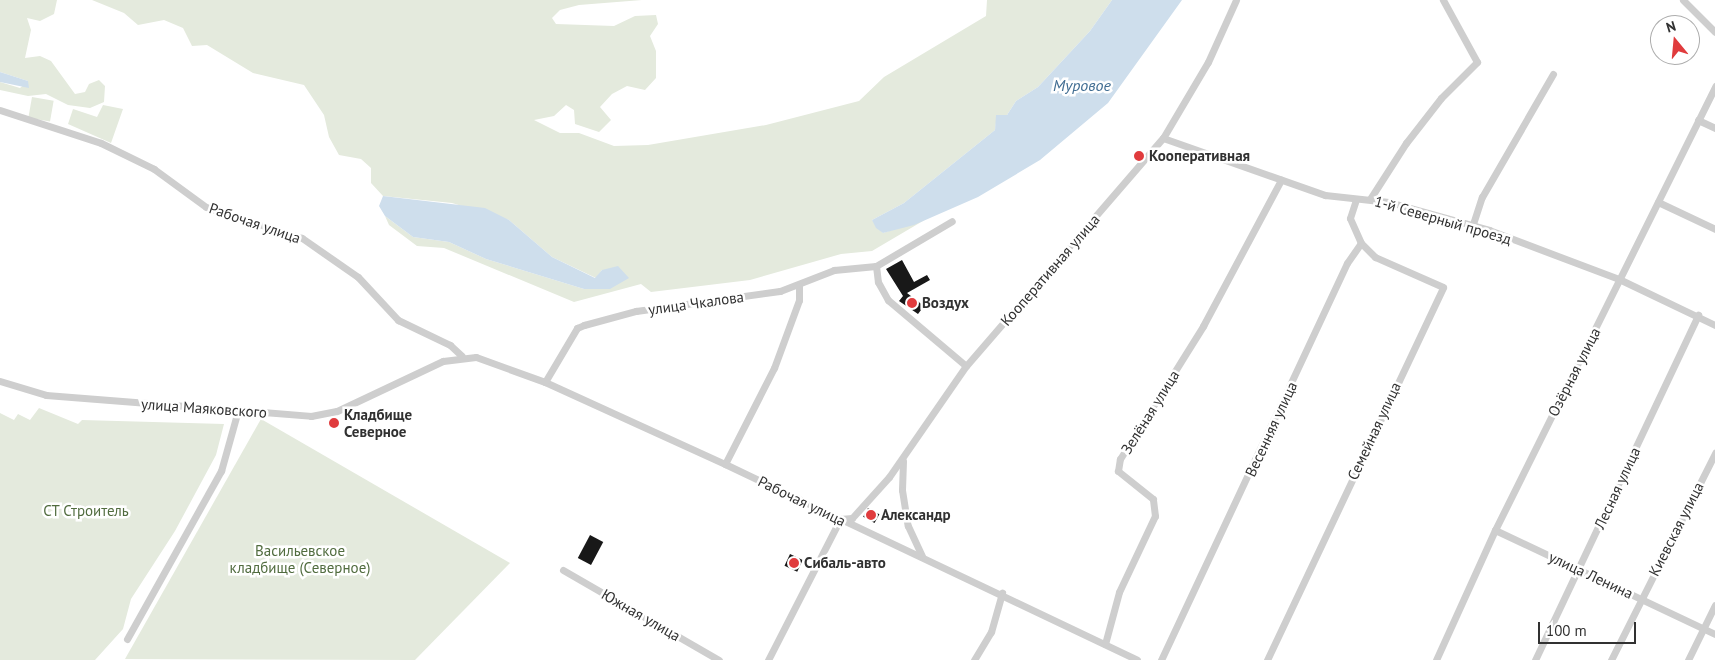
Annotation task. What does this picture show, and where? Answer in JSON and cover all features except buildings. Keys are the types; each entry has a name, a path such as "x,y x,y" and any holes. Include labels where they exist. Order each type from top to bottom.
{"street":[{"name":"Кооперативная улица","path":"840,519 852,518 903,460 966,366 1163,138 1208,62 1236,0"},
{"path":"1370,198 1406,143 1441,98 1477,62 1442,0"},
{"path":"1683,0 1715,32"},
{"path":"1472,227 1482,197 1553,74"},
{"name":"Озёрная улица","path":"1436,660 1494,530 1621,280 1715,86"},
{"name":"Рабочая улица","path":"0,110 102,143 154,169 206,207 302,238 358,277 398,320 450,345 462,356 476,357 545,382 1002,593 1137,660"},
{"path":"1698,120 1715,128"},
{"name":"1-й Северный проезд","path":"1163,138 1325,195 1356,199 1370,198 1472,227 1621,280 1698,315 1715,325"},
{"name":"Зелёная улица","path":"1105,644 1119,592 1155,516 1153,499 1118,471 1120,459 1203,326 1281,180"},
{"path":"1356,199 1350,218 1361,243"},
{"path":"1658,202 1715,229"},
{"name":"улица Чкалова","path":"545,382 577,328 584,325 636,311 799,286 834,270 876,266 952,221"},
{"name":"Весенняя улица","path":"1160,660 1347,263 1361,243"},
{"name":"Семейная улица","path":"1267,660 1443,287 1375,257 1361,243"},
{"path":"876,266 878,282 888,300 966,366"},
{"path":"725,464 774,368 799,300 799,286"},
{"name":"Лесная улица","path":"1535,660 1698,315"},
{"name":"улица Маяковского","path":"0,381 46,395 311,416 337,412 404,380 462,356"},
{"path":"127,639 221,471 238,410"},
{"name":"Киевская улица","path":"1611,660 1715,453"},
{"path":"903,460 902,490 908,526 922,557"},
{"path":"768,660 840,519"},
{"name":"улица Ленина","path":"1494,530 1715,634"},
{"name":"Южная улица","path":"563,570 719,660"},
{"path":"974,660 990,632 1002,593"},
{"path":"1688,660 1715,605"}],"green space":[{"path":"0,0 57,0 54,14 40,21 27,18 31,30 25,58 40,56 51,61 75,94 85,92 89,84 99,80 105,86 104,102 90,108 68,105 46,94 28,96 0,90 0,82 20,88 28,81 0,72"},
{"path":"92,0 642,0 579,5 560,10 552,18 556,24 614,26 635,16 656,15 658,24 650,36 656,51 656,78 645,90 627,86 612,94 600,107 611,120 599,132 575,124 574,110 566,105 554,116 534,120 560,133 579,133 614,146 648,145 766,125 859,101 884,77 986,16 987,0 1112,0 1090,31 1038,87 1016,101 1007,115 997,115 995,130 904,203 872,220 883,233 928,218 872,251 841,254 750,280 651,292 641,284 574,302 444,248 417,246 389,225 385,216 413,237 449,242 486,259 584,289 610,289 602,270 596,278 552,257 509,220 452,203 383,196 371,183 371,168 361,159 339,155 329,137 324,115 304,85 253,73 207,45 192,46 183,28 164,20 138,25 124,13"},
{"path":"32,97 54,101 50,122 28,118"},
{"path":"103,105 123,109 111,143 68,124 73,109 97,117"},
{"name":"СТ Строитель","path":"39,408 78,424 82,420 224,424 216,455 175,531 131,599 123,629 95,660 0,660 0,413 14,420 18,414 30,420"},
{"name":"Васильевское кладбище (Северное)","path":"261,419 510,563 415,660 125,659"}],"water":[{"name":"Муровое","path":"1112,0 1182,0 1108,103 1040,160 978,197 914,225 883,233 876,228 872,220 904,203 995,130 996,115 1007,115 1016,101 1038,87 1090,31"},
{"path":"0,72 28,81 29,88 0,82"},
{"path":"383,196 485,208 509,220 552,257 595,278 602,270 618,266 629,278 610,289 584,289 486,259 449,242 413,237 385,216 379,206"}],"place":[{"name":"Кооперативная","path":"1139,156"},
{"name":"Воздух","path":"912,303"},
{"name":"Кладбище Северное","path":"334,423"},
{"name":"Александр","path":"871,515"},
{"name":"Сибаль-авто","path":"794,563"}]}
